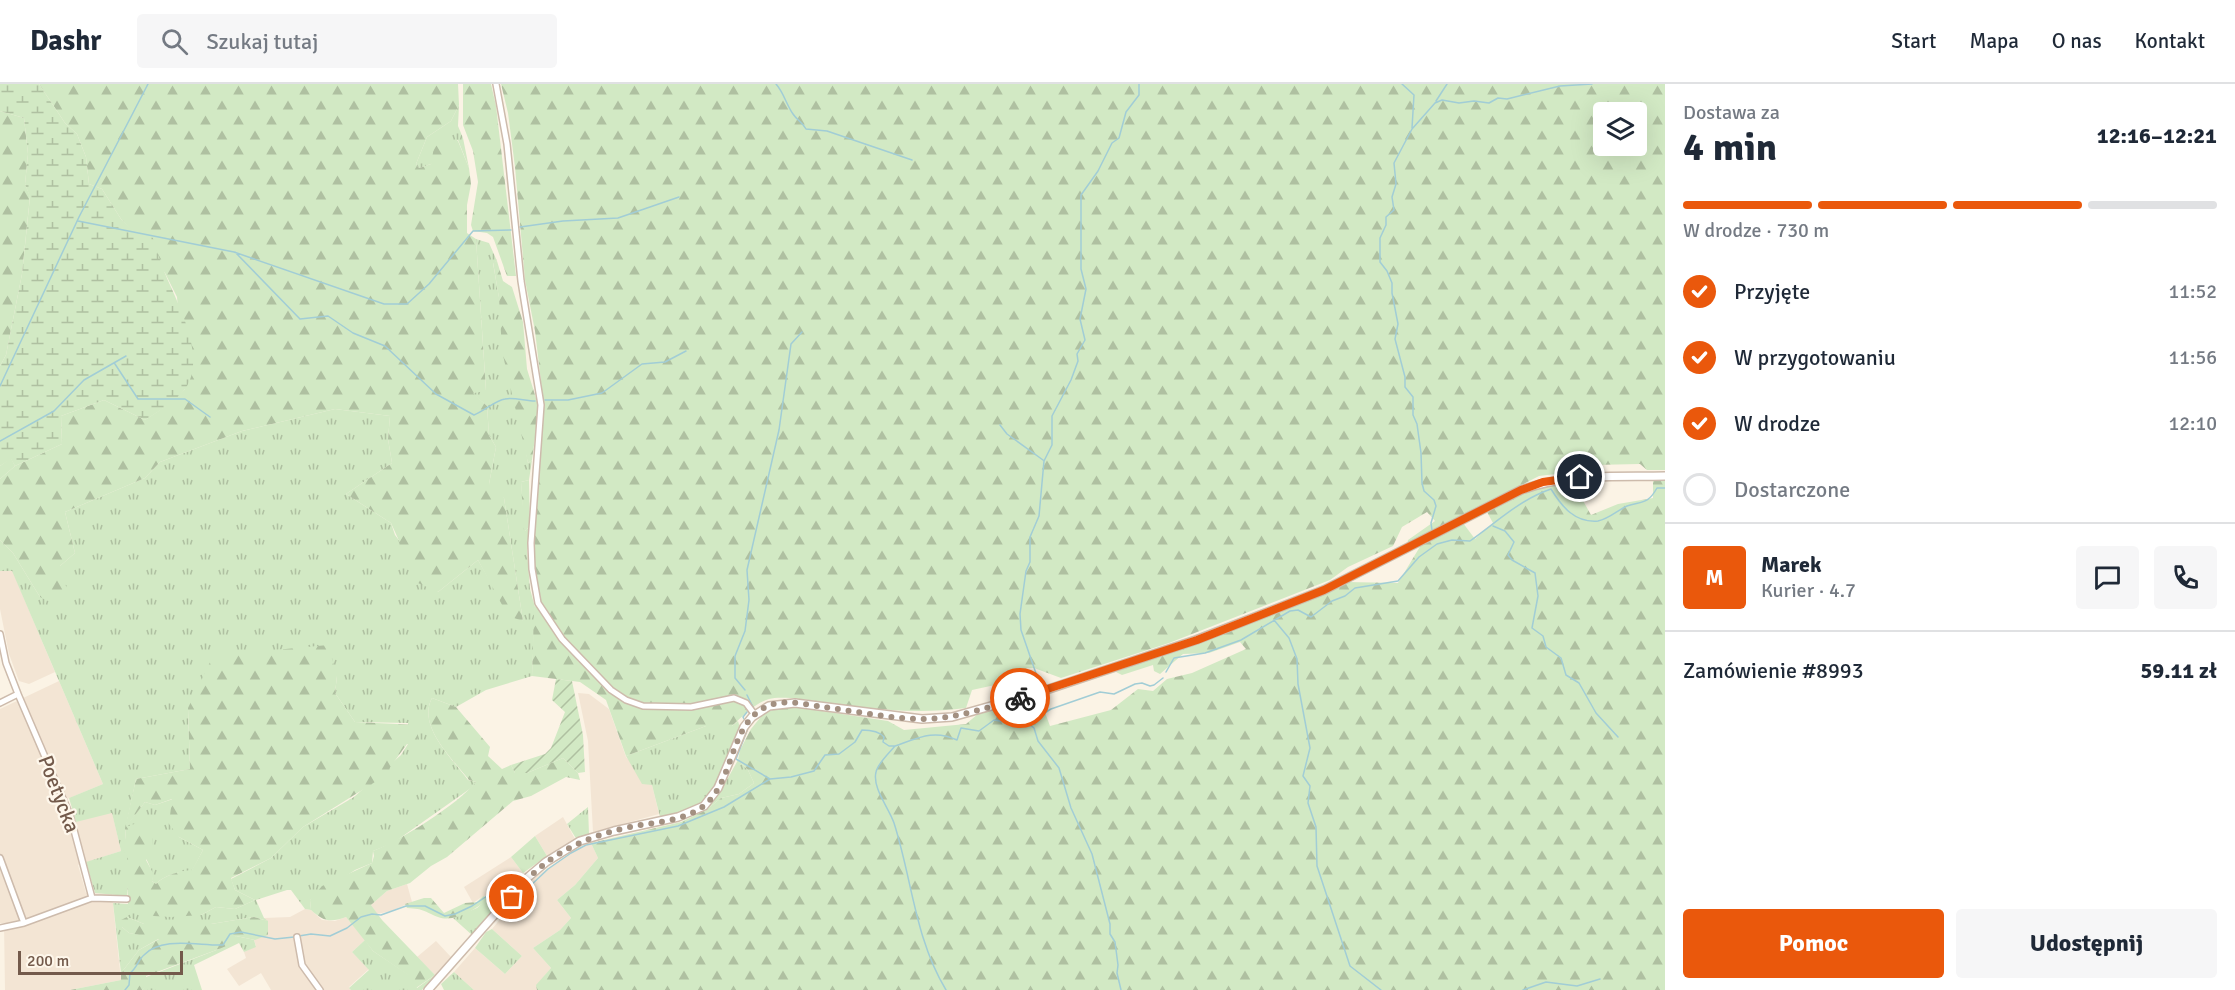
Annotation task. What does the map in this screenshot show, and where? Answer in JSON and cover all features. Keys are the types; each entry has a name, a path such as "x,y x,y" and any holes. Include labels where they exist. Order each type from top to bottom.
{"street":[{"path":"496,84 507,144 521,281 540,398 541,417 531,543 532,569 538,603 562,639 611,690 626,700 643,706 691,707 738,699 746,703 755,715"},
{"path":"428,990 534,870 580,841 678,817 704,806 718,788 744,727 755,715 769,706 786,703 922,719 952,717 1034,694 1197,640 1324,590 1521,490 1543,482 1567,478 1665,476"},
{"name":"Poetycka","path":"0,634 6,663 18,694 70,814 92,898"},
{"path":"0,704 18,694"},
{"path":"0,858 24,922"},
{"path":"0,928 92,898 127,899"},
{"path":"297,937 302,965 320,990"}],"shaded area":[{"path":"12,570 55,672 29,684 19,681 9,654 0,609 0,571"},
{"path":"59,681 103,784 60,802 67,824 112,812 121,851 78,865 86,893 112,894 121,980 70,990 5,990 4,923 0,923 0,709"},
{"path":"578,693 589,694 609,709 626,757 652,785 659,814 593,832 588,741"},
{"path":"563,817 575,839 547,856 535,836"},
{"path":"591,843 598,858 575,885 557,900 571,918 560,930 533,948 551,968 537,985 537,990 474,990 454,972 475,948 505,974 522,956 492,929 535,877 577,849"},
{"path":"511,857 523,873 519,883 507,897 483,896 473,903 464,887"},
{"path":"407,884 412,902 377,914 371,905 387,891"},
{"path":"305,909 311,910 322,920 335,921 346,917 365,940 352,952 369,969 349,987 351,990 271,990 261,973 239,986 227,969 246,958 244,952 256,946 254,940 264,918 290,917"},
{"path":"436,941 451,957 435,975 417,957"}],"green space":[{"path":"0,84 39,84 65,123 77,134 86,157 89,184 102,189 121,219 133,230 151,232 188,330 193,362 191,376 181,394 145,420 104,400 61,416 62,444 15,466 11,459 0,466 0,366 6,355 22,274 30,197 25,184 28,154 24,118 0,111"},
{"path":"39,84 458,84 459,105 451,121 427,137 416,164 419,168 431,164 434,147 443,140 458,141 469,168 471,184 467,205 467,233 476,239 486,391 473,393 487,406 489,435 496,447 489,484 499,486 504,498 523,621 508,616 478,560 438,592 418,583 391,523 346,494 392,463 388,439 390,416 335,409 242,431 160,462 145,478 65,512 75,553 60,566 68,593 50,602 40,597 13,553 0,540 0,479 15,466 62,444 61,416 104,400 145,420 185,389 177,297 165,273 121,219 102,189 89,184 86,157 77,134 65,123"},
{"path":"463,84 491,84 496,106 516,276 507,276 493,237 487,233 473,231 471,225 478,182 473,151 463,125"},
{"path":"501,84 1665,84 1665,470 1647,470 1640,464 1593,465 1581,471 1539,476 1407,545 1408,540 1435,521 1427,512 1402,527 1393,546 1348,567 1330,580 1169,643 1061,678 1034,668 1026,668 1027,678 972,690 966,708 939,711 897,710 799,699 769,699 749,710 732,726 706,726 626,756 606,700 580,682 532,676 534,611 537,601 531,555 535,470 544,407 535,331 525,280 508,113"},
{"path":"459,105 458,126 469,168 458,140 431,164 419,168 416,164 427,137 451,121"},
{"path":"0,111 24,118 28,154 25,184 30,196 22,274 6,355 0,366"},
{"path":"476,239 489,243 497,261 493,263 528,463 532,460 529,480 521,482 525,531 530,526 527,551 530,589 535,607 532,676 486,690 456,707 432,698 429,720 438,741 468,780 476,782 471,788 393,843 373,851 372,863 355,870 310,900 311,910 305,909 291,890 287,890 256,900 264,918 268,921 254,917 211,924 144,924 127,917 122,927 129,933 160,938 139,950 121,973 113,903 128,904 128,908 201,915 216,907 235,909 255,900 235,890 231,879 271,858 303,827 354,797 401,755 408,744 408,723 355,722 335,693 337,676 188,708 190,769 136,779 126,826 145,802 155,805 173,799 179,837 203,850 192,871 172,874 156,884 152,881 147,860 125,828 129,876 127,896 95,893 86,862 121,851 112,813 76,822 69,798 103,784 12,571 0,571 0,540 13,553 40,597 60,566 75,553 65,512 145,478 160,462 242,431 335,409 390,416 388,439 392,463 346,494 391,523 395,535 438,592 478,560 490,581 523,621 504,498 489,484 496,447 489,435 487,406 472,393 486,390"},
{"path":"497,261 503,281 512,287 523,322 527,369 539,408 532,460 528,463 502,351 499,298 493,262"},
{"path":"11,458 15,466 0,479 0,466"},
{"path":"1571,479 1591,515 1618,504 1653,498 1653,479 1665,479 1665,990 537,990 536,985 551,968 533,948 560,930 571,918 557,900 575,885 598,858 591,843 681,822 706,810 721,798 739,794 754,783 748,770 738,760 740,750 751,729 764,713 782,707 802,708 888,721 904,730 966,724 978,714 1046,693 1043,707 1050,726 1111,710 1138,689 1153,691 1167,679 1192,673 1246,649 1240,642 1209,653 1183,654 1160,674 1154,671 1153,665 1122,675 1116,672 1347,582 1398,583 1421,545 1463,523 1475,539 1493,523 1487,512 1525,491"},
{"path":"529,480 530,526 524,532 521,482"},
{"path":"328,645 337,676 335,693 355,722 418,725 417,747 407,744 383,777 303,827 271,858 231,878 235,890 255,900 235,909 216,907 201,915 154,916 128,908 127,856 121,846 126,839 125,828 136,779 190,769 188,708 213,656","holes":["172,799 169,824 179,837 203,850 192,870 172,874 156,884 152,881 153,873 146,860 153,850 152,832 137,823 126,827 145,802 155,805"]},
{"path":"556,679 572,681 583,735 585,772 578,773 563,758 527,773 515,773 511,765 545,754 551,748 565,712 552,700"},
{"path":"432,698 456,707 490,747 488,756 502,769 511,765 515,773 527,773 563,758 578,773 580,780 566,777 531,796 513,801 447,857 431,866 410,883 387,891 371,905 382,920 435,975 416,988 407,984 408,975 373,951 346,917 335,920 323,919 311,910 310,900 322,886 372,863 373,851 428,821 456,801 476,782 469,780 446,752 433,730 429,720"},
{"path":"738,721 740,728 713,792 696,806 660,817 652,785 642,784 626,756 706,726 732,726"},
{"path":"738,760 748,770 754,783 739,794 721,798 706,810 719,794"},
{"path":"588,807 589,834 577,840 567,824"},
{"path":"535,836 547,856 523,873 511,857"},
{"path":"483,896 488,898 481,905 464,915 451,918 438,917 421,910 407,908 405,904 431,898 444,913 465,903 477,902"},
{"path":"486,897 507,897 472,935 453,918 477,908 488,898"},
{"path":"127,917 144,924 211,924 254,917 268,921 268,935 255,940 236,936 231,944 146,976 146,987 142,990 70,990 121,980 121,973 139,950 159,939 129,933 122,927 121,920"},
{"path":"492,929 522,956 505,974 475,948 486,932"},
{"path":"236,936 255,940 256,947 244,952 239,943 194,965 202,990 142,990 146,986 146,977 219,949"},
{"path":"365,940 373,951 409,975 417,988 435,975 422,990 351,990 349,988 369,970 352,952"},
{"path":"454,972 474,990 444,990 441,984"}],"waterway":[{"path":"0,386 79,217 148,84"},
{"path":"776,84 793,114 806,129 827,131 912,160"},
{"path":"1040,685 1021,630 1020,614 1026,571 1030,562 1030,537 1039,516 1044,461 1052,445 1052,416 1071,380 1078,361 1077,354 1085,340 1080,319 1086,289 1081,269 1081,195 1098,171 1112,143 1119,138 1126,112 1139,95 1139,84"},
{"path":"1402,84 1414,95 1412,128"},
{"path":"1436,101 1447,84"},
{"path":"1432,530 1431,523 1436,506 1434,500 1424,491 1422,483 1421,453 1417,424 1413,415 1413,397 1405,387 1405,377 1395,339 1398,324 1392,283 1380,262 1380,238 1386,225 1386,217 1394,210 1392,197 1396,184 1394,163 1412,129 1435,103 1442,100 1459,103 1474,101 1489,103 1498,98 1507,99 1560,86 1592,84"},
{"path":"520,227 563,221 618,218 679,197"},
{"path":"78,221 234,252 384,304 407,304 429,284 473,231 511,230"},
{"path":"235,252 300,319 328,316 353,333 385,346 436,394 474,415 505,399 535,401"},
{"path":"745,690 735,678 735,656 745,631 749,600 747,570 779,430 791,344 802,332"},
{"path":"545,400 568,400 602,393 642,364 665,362 686,351"},
{"path":"0,441 54,411 84,380 126,356"},
{"path":"115,364 138,399 185,399 210,417"},
{"path":"1000,425 1007,434 1043,460"},
{"path":"1166,672 1174,658 1205,653 1241,640 1290,611 1298,610 1311,617 1332,601 1345,596 1355,588 1398,581 1419,557 1437,544 1452,540 1470,541 1518,505 1551,489 1570,512 1582,519 1598,521 1627,506 1648,499 1657,488 1665,488"},
{"path":"1493,526 1505,531 1514,542 1508,555 1512,560 1535,573 1538,596 1532,628 1543,636 1546,647 1561,658 1566,675 1579,683 1596,713 1618,737"},
{"path":"1274,620 1289,638 1297,659 1298,684 1310,748 1303,776 1310,786 1308,803 1316,827 1317,866 1350,966 1381,990"},
{"path":"517,894 528,888 548,869 586,845 678,826 724,807 770,779 814,771 825,755 839,754 855,742 862,730 880,733 884,737 883,742 889,746 933,735 957,740 961,728 979,731 994,720 1011,723 1015,715 1025,716 1028,723 1051,709 1100,692 1114,694 1135,684 1154,685 1163,678"},
{"path":"1043,694 1044,713"},
{"path":"747,695 753,707"},
{"path":"744,719 747,712"},
{"path":"1029,724 1034,728 1038,741 1059,768 1071,808 1092,854 1110,924 1110,934 1115,942 1117,973 1121,990"},
{"path":"748,728 736,759 770,779"},
{"path":"895,746 877,769 876,785 894,823 927,950 946,990"},
{"path":"299,936 311,934 330,936 347,928 361,917 372,914 381,915 406,906 425,906 445,916 472,906 487,896 509,895"},
{"path":"125,990 129,985 130,973 142,957 152,949 161,946 181,943 223,945 230,934 241,932 275,939 294,937"},
{"path":"1523,990 1546,982 1577,986 1600,979"}],"way so far":[{"path":"512,897 534,870 580,841 699,810 714,796 744,727 752,717 769,706 795,703 922,719 952,717 1020,698"}],"route":[{"path":"1020,698 1197,640 1324,590 1521,490 1543,482 1580,477"}]}
